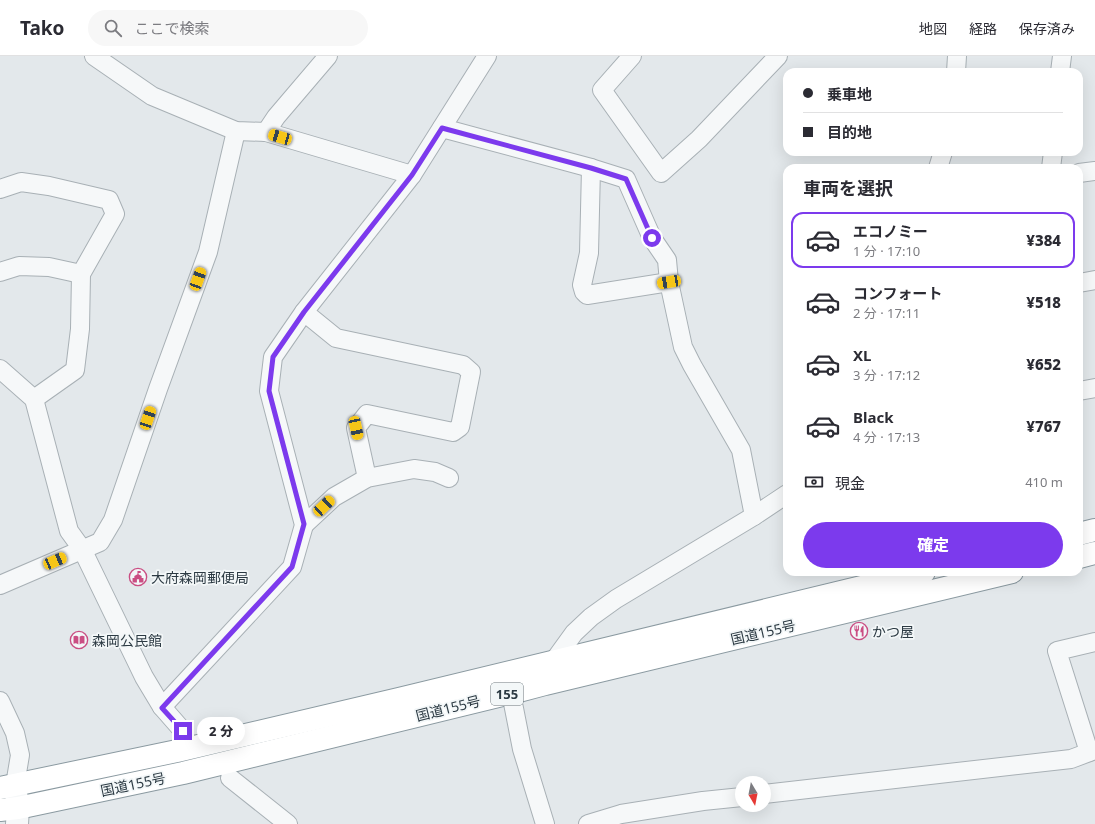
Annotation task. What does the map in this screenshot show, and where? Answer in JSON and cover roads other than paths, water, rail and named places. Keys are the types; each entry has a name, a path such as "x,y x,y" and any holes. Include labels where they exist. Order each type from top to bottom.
{"highway":[{"path":"1083,533 1095,530"},
{"path":"1083,556 1095,553"},
{"name":"国道155号","path":"8,786 177,751 908,576"},
{"name":"国道155号","path":"12,814 184,774 560,680 995,576"}],"street":[{"path":"94,56 152,96 236,131 266,132 412,175"},
{"path":"266,132 276,117 328,56"},
{"path":"162,708 292,567 304,524 269,391 273,357 304,312 412,175 487,56"},
{"path":"632,56 602,90 660,173 699,139 778,56"},
{"path":"956,68 957,56"},
{"path":"1060,68 1062,56"},
{"path":"442,128 591,168 626,179 652,238 667,260 669,282 683,347 741,450 754,516"},
{"path":"0,585 100,542 113,520 158,389 208,252 236,131"},
{"path":"591,168 589,253 582,285 584,292 587,295 669,282"},
{"path":"1083,173 1095,171"},
{"path":"0,189 21,182 49,186 109,200 115,214 80,274 80,329 75,370 34,399"},
{"path":"0,272 19,266 49,267 80,274"},
{"path":"1083,282 1095,280"},
{"path":"304,312 336,338 464,365 471,372 460,427 453,432 367,414 356,428 367,478"},
{"path":"0,369 34,399 69,531 82,549 144,677 162,708 183,731"},
{"path":"1083,390 1095,388"},
{"path":"304,524 334,497 367,478 414,469 435,472 449,478"},
{"path":"553,662 574,633 591,617 616,599 754,516 783,497"},
{"path":"771,793 1071,759 1092,751 1057,651 1095,642"},
{"path":"511,693 522,749 545,824"},
{"path":"0,701 14,733 20,755 8,786 12,814"},
{"path":"230,778 288,824"},
{"path":"588,824 621,814 703,801 735,798"}],"place":[{"name":"大府森岡郵便局","path":"138,577"},
{"name":"かつ屋","path":"859,631"},
{"name":"森岡公民館","path":"79,640"}]}
